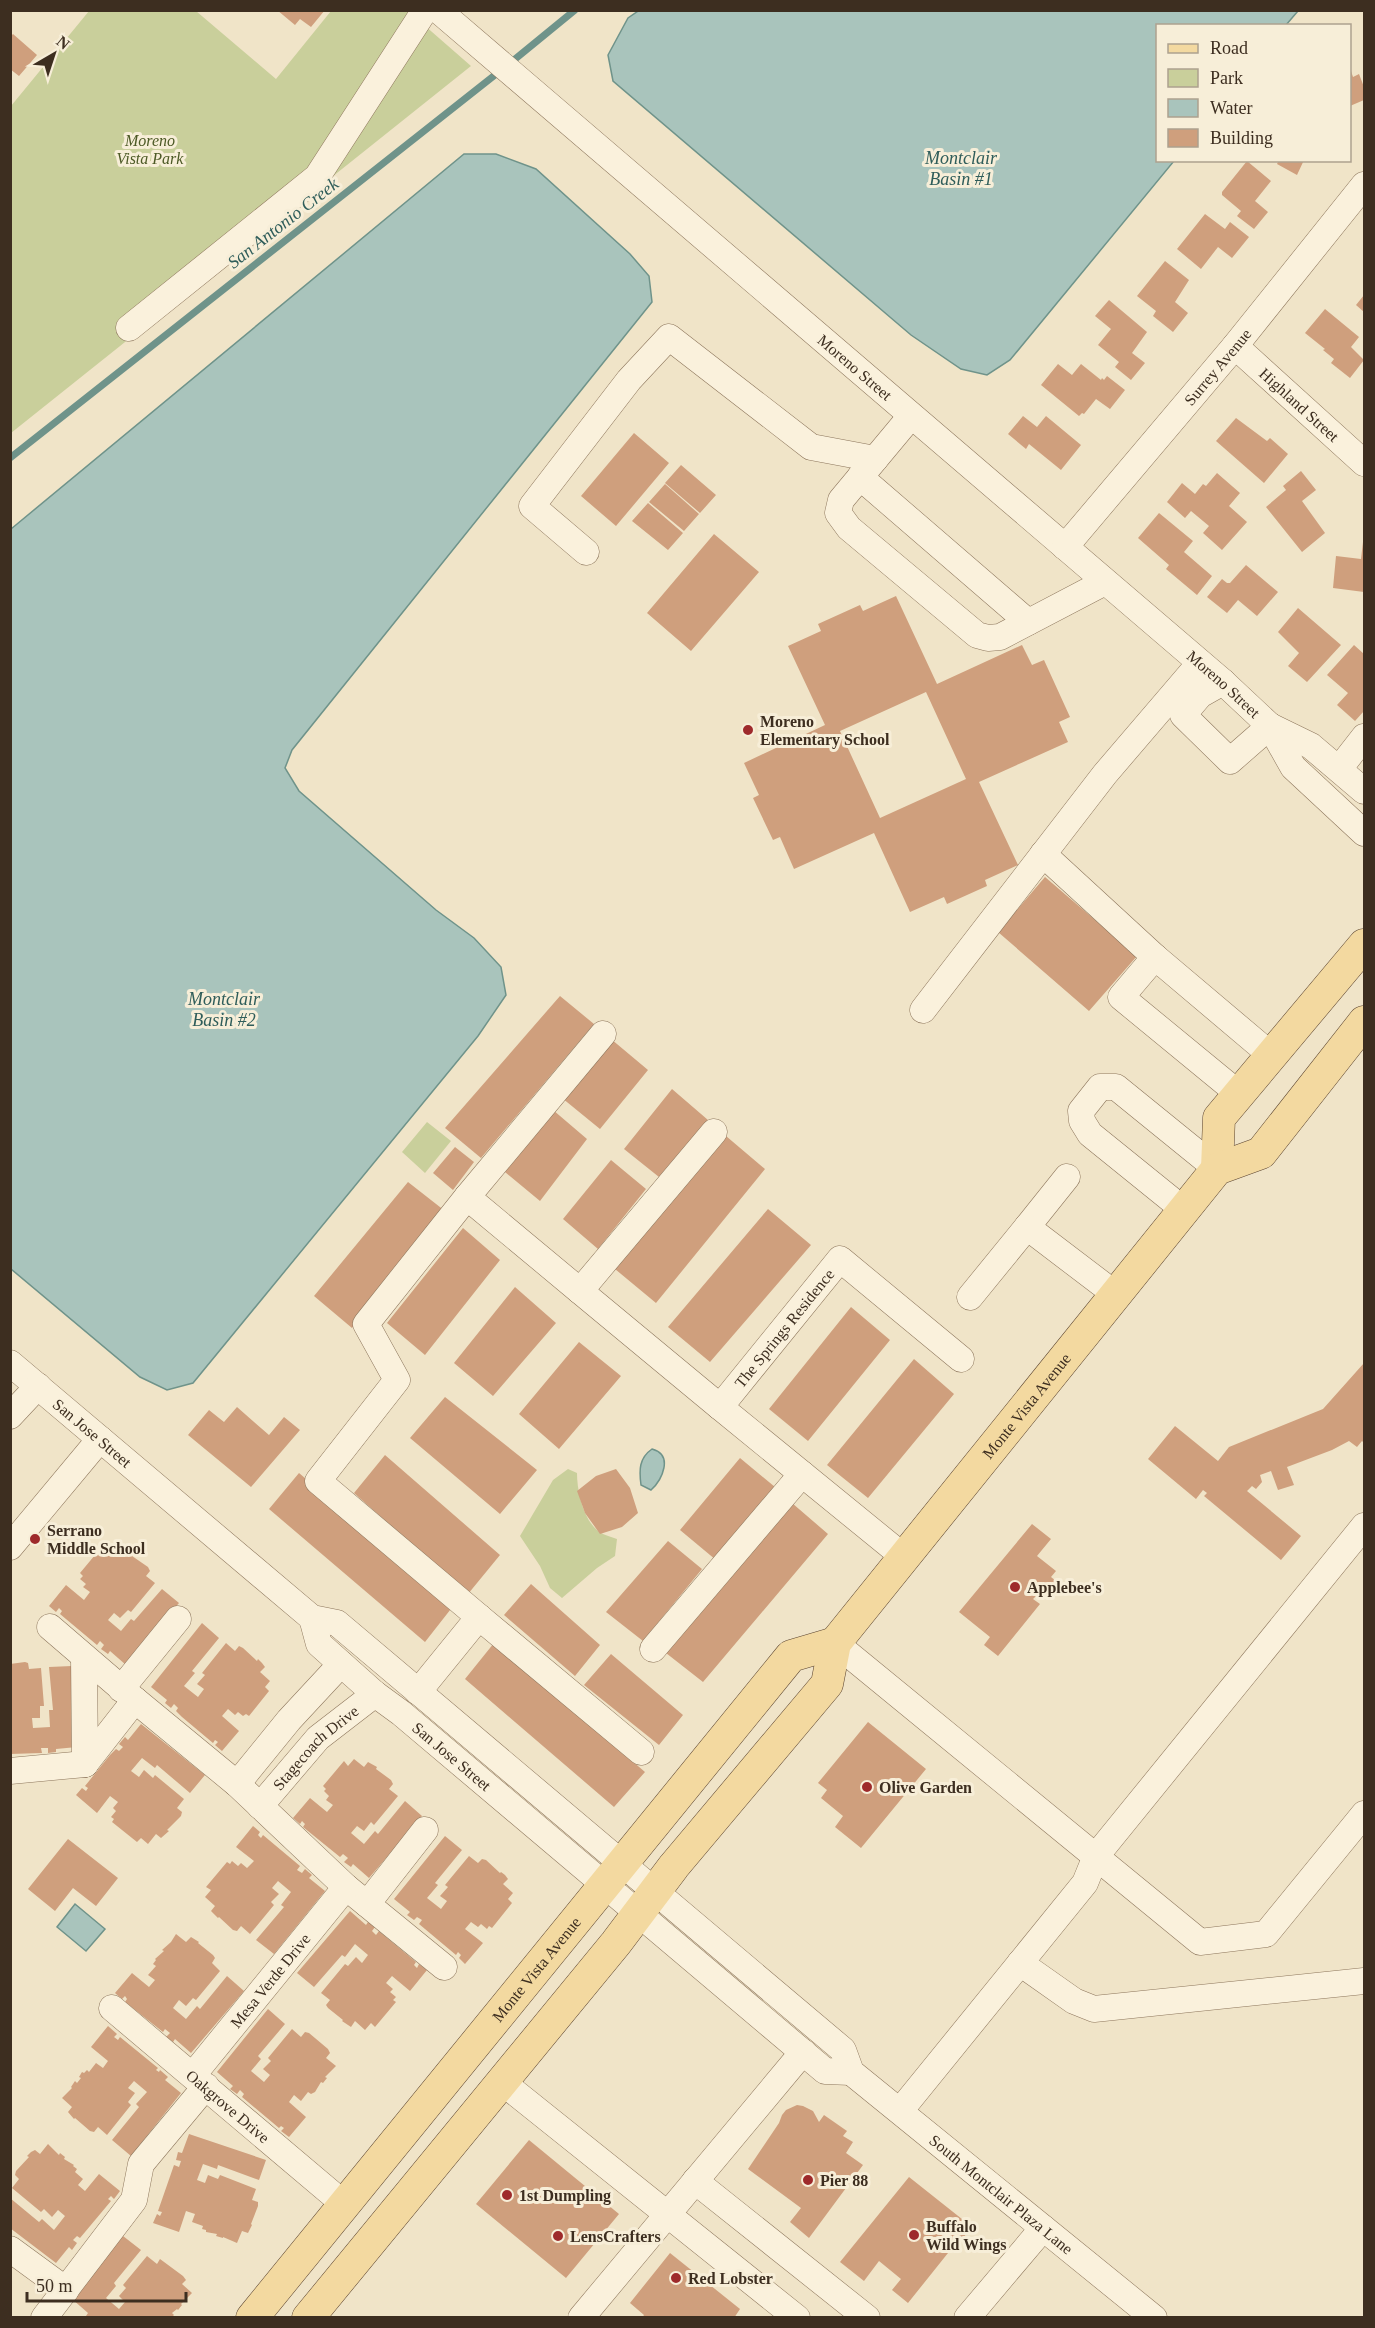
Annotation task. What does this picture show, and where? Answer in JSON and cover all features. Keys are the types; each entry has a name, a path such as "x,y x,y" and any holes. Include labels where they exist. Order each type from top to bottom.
{"main road":[{"path":"1365,945 1219,1118 1217,1169 1261,1153 1365,1022"},
{"name":"Monte Vista Avenue","path":"308,2318 827,1684 835,1643 1217,1169"},
{"name":"Monte Vista Avenue","path":"252,2318 791,1656 835,1643"}],"street":[{"path":"129,328 317,177 425,10"},
{"name":"Moreno Street","path":"438,10 1223,682 1270,726 1311,746 1365,790"},
{"name":"Surrey Avenue","path":"1065,548 1235,346 1365,185"},
{"path":"585,552 532,506 629,380 669,337 811,447 868,468 1028,622"},
{"name":"Highland Street","path":"1235,346 1365,463"},
{"path":"911,416 841,500 838,513 849,528 977,635 988,638 1000,637 1105,582"},
{"path":"923,1010 1105,774 1200,663"},
{"path":"1223,682 1200,695 1183,715 1230,761 1270,726"},
{"name":"Moreno Street","path":"1270,726 1293,767 1365,833"},
{"path":"1339,769 1365,737"},
{"path":"1043,854 1155,957 1271,1055"},
{"path":"1155,957 1121,997 1239,1094"},
{"path":"603,1034 467,1197 366,1324 396,1380 318,1481 641,1752"},
{"path":"1184,1210 1090,1134 1082,1121 1081,1111 1100,1087 1116,1087 1217,1169"},
{"path":"580,1291 714,1132"},
{"path":"970,1297 1067,1177"},
{"path":"467,1197 904,1557"},
{"path":"1027,1227 1115,1294"},
{"name":"The Springs Residence","path":"720,1407 840,1259 961,1359"},
{"name":"San Jose Street","path":"10,1363 312,1618 337,1623 418,1692 613,1875"},
{"path":"10,1416 38,1386"},
{"path":"10,1547 100,1439"},
{"path":"653,1649 802,1474"},
{"path":"900,2111 1085,1883 1096,1856 1365,1526"},
{"path":"418,1692 479,1617"},
{"name":"San Jose Street","path":"312,1618 319,1644 375,1694 613,1875"},
{"path":"85,1764 178,1619"},
{"name":"Stagecoach Drive","path":"50,1628 237,1784 346,1887 444,1967"},
{"path":"835,1643 1200,1942 1266,1934 1365,1814"},
{"path":"84,1657 85,1764"},
{"name":"Stagecoach Drive","path":"237,1784 289,1720 341,1664"},
{"name":"Stagecoach Drive","path":"260,1806 318,1738 375,1694"},
{"path":"10,1771 85,1764"},
{"path":"367,1904 425,1830"},
{"name":"South Montclair Plaza Lane","path":"613,1875 646,1903 803,2052 825,2070 851,2072"},
{"name":"Mesa Verde Drive","path":"50,2315 66,2290 134,2200 141,2164 199,2081 346,1887"},
{"name":"South Montclair Plaza Lane","path":"646,1903 843,2050 851,2072 1154,2318"},
{"path":"1020,1963 1074,2001 1094,2009 1365,1981"},
{"name":"Oakgrove Drive","path":"112,2008 344,2204"},
{"path":"586,2316 667,2213 803,2052"},
{"path":"502,2082 797,2318"},
{"path":"695,2181 867,2318"},
{"path":"967,2318 1043,2228"},
{"path":"10,2249 66,2290"}],"green space":[{"name":"Moreno Vista Park","path":"89,11 196,11 276,79 331,11 408,11 471,66 11,433 11,106"},
{"path":"427,1122 451,1141 425,1173 402,1152"},
{"path":"568,1469 577,1473 578,1489 586,1516 596,1530 617,1539 615,1556 562,1598 550,1588 540,1566 520,1536 553,1480"}],"water":[{"name":"Montclair Basin #1","path":"638,10 1298,11 1287,24 1156,24 1156,162 1173,162 1010,360 987,375 961,369 911,335 613,81 608,55 628,18"},
{"name":"Montclair Basin #2","path":"464,154 496,154 536,169 630,254 649,276 652,302 292,750 285,768 299,791 436,910 474,938 501,967 506,995 478,1036 193,1383 167,1390 140,1377 11,1269 11,529"},
{"path":"652,1449 663,1457 664,1468 659,1480 651,1490 641,1485 640,1474 642,1460"},
{"path":"75,1904 105,1929 86,1951 57,1927"}],"building":[{"path":"277,10 325,10 311,27 300,19 295,25"},
{"path":"13,34 37,55 19,76 10,69 10,37"},
{"path":"1351,71 1353,77 1359,74 1364,87 1364,100 1351,106"},
{"path":"1246,162 1271,181 1255,201 1268,212 1254,229 1237,216 1241,211 1222,195"},
{"path":"1278,162 1303,162 1297,175 1277,164"},
{"path":"1205,214 1225,229 1230,222 1249,237 1232,258 1218,247 1201,269 1177,249"},
{"path":"1165,261 1189,280 1175,302 1188,313 1173,332 1153,316 1156,311 1137,296"},
{"path":"1364,295 1364,312 1356,305"},
{"path":"1109,300 1147,332 1132,353 1145,363 1131,380 1115,367 1119,362 1098,345 1111,329 1095,316"},
{"path":"1325,309 1359,337 1351,347 1364,360 1350,378 1331,363 1334,359 1323,350 1325,349 1305,333"},
{"path":"1058,364 1072,375 1081,364 1101,380 1107,376 1125,390 1110,409 1096,399 1084,414 1079,416 1041,385"},
{"path":"1023,416 1037,427 1046,416 1081,445 1061,470 1029,444 1026,449 1008,434"},
{"path":"1236,418 1267,441 1270,438 1288,454 1264,483 1216,441"},
{"path":"634,433 669,463 616,526 581,496"},
{"path":"681,465 716,495 700,513 665,483"},
{"path":"1301,471 1316,490 1302,501 1325,533 1302,552 1266,507 1286,490 1283,486"},
{"path":"1217,473 1240,493 1229,506 1247,522 1222,550 1203,533 1209,526 1191,511 1185,518 1167,502 1182,483 1195,494 1203,484 1206,486"},
{"path":"665,484 699,514 684,531 649,502"},
{"path":"648,503 683,533 668,550 632,521"},
{"path":"1159,513 1193,541 1184,552 1212,576 1197,595 1166,569 1169,565 1138,538"},
{"path":"714,534 759,572 691,651 647,613"},
{"path":"1363,542 1364,592 1333,588 1336,556 1361,559"},
{"path":"1246,565 1278,592 1257,616 1238,600 1227,613 1207,597 1222,579 1230,583"},
{"path":"896,596 937,684 1022,645 1032,665 1044,660 1070,717 1059,722 1068,742 979,782 1018,865 985,880 987,886 947,904 944,897 910,912 874,833 794,869 780,837 773,840 753,798 759,795 744,763 825,725 788,646 821,631 818,624 860,605 863,611","holes":["926,692 966,779 880,818 840,731"]},
{"path":"1298,608 1341,645 1307,682 1288,666 1299,653 1278,632"},
{"path":"1354,645 1364,654 1364,711 1355,721 1337,705 1348,693 1327,675"},
{"path":"1045,877 1137,956 1089,1011 998,932"},
{"path":"560,996 594,1024 481,1158 445,1128"},
{"path":"611,1039 648,1070 600,1129 562,1098"},
{"path":"672,1089 708,1120 659,1177 624,1149"},
{"path":"553,1110 587,1139 540,1201 505,1172"},
{"path":"726,1136 765,1169 656,1303 615,1269"},
{"path":"455,1147 474,1162 453,1190 433,1173"},
{"path":"611,1160 646,1189 598,1249 563,1219"},
{"path":"408,1182 445,1211 352,1328 314,1296"},
{"path":"768,1209 811,1245 710,1362 668,1327"},
{"path":"463,1228 500,1260 425,1355 387,1323"},
{"path":"515,1287 556,1323 493,1396 454,1363"},
{"path":"851,1307 890,1340 808,1441 769,1409"},
{"path":"579,1342 621,1376 559,1449 519,1414"},
{"path":"914,1359 954,1394 868,1498 827,1465"},
{"path":"1364,1363 1364,1443 1362,1441 1357,1447 1349,1441 1287,1467 1294,1485 1278,1490 1271,1471 1260,1475 1262,1482 1256,1489 1252,1486 1247,1491 1301,1536 1281,1560 1204,1496 1207,1493 1203,1490 1196,1499 1148,1459 1175,1426 1218,1461 1229,1447 1323,1409"},
{"path":"445,1397 537,1470 500,1514 410,1438"},
{"path":"237,1407 269,1435 284,1417 300,1430 251,1487 188,1435 209,1410 224,1422"},
{"path":"385,1455 500,1555 468,1594 354,1493"},
{"path":"740,1458 775,1487 716,1560 680,1530"},
{"path":"616,1469 630,1488 638,1513 622,1527 600,1534 585,1513 577,1491 596,1476"},
{"path":"299,1473 454,1605 425,1642 269,1509"},
{"path":"792,1503 828,1534 703,1682 666,1653"},
{"name":"Applebee's","path":"1032,1524 1051,1539 1037,1556 1056,1571 1051,1577 1056,1581 1043,1596 1039,1593 1033,1599 1040,1604 998,1656 984,1645 990,1637 959,1612"},
{"path":"668,1541 702,1569 643,1641 606,1612"},
{"path":"111,1546 121,1554 125,1549 134,1555 132,1556 148,1567 150,1571 146,1576 155,1583 131,1612 128,1610 120,1618 114,1613 108,1620 121,1631 131,1619 134,1621 162,1589 179,1603 126,1665 110,1651 108,1654 101,1649 104,1645 100,1641 97,1645 60,1614 62,1611 59,1608 56,1612 49,1606 66,1585 84,1600 90,1592 83,1587 86,1584 80,1579 83,1576 80,1573 100,1549 105,1553"},
{"path":"531,1584 600,1645 575,1676 504,1615"},
{"path":"202,1623 219,1638 192,1671 195,1673 184,1686 198,1697 204,1689 197,1684 205,1675 202,1673 226,1643 235,1651 239,1646 243,1648 257,1661 258,1659 265,1667 260,1672 270,1681 265,1687 269,1691 249,1716 246,1714 243,1716 238,1712 235,1715 228,1709 222,1716 239,1731 222,1751 215,1745 218,1742 215,1740 213,1743 176,1711 178,1708 174,1704 171,1708 165,1703 167,1700 151,1687"},
{"path":"494,1643 645,1772 614,1807 465,1679"},
{"path":"611,1654 683,1715 659,1745 584,1685"},
{"path":"28,1663 29,1669 41,1668 44,1706 40,1706 40,1718 32,1718 33,1728 50,1727 49,1710 53,1710 49,1667 72,1666 77,1747 56,1749 56,1752 48,1753 48,1748 41,1748 42,1753 10,1754 10,1664"},
{"name":"Olive Garden","path":"868,1722 926,1769 861,1848 835,1827 843,1816 821,1798 827,1790 818,1783"},
{"path":"141,1724 205,1775 190,1793 157,1765 155,1768 142,1758 131,1771 139,1777 144,1770 153,1778 155,1775 184,1799 177,1808 182,1812 181,1816 167,1830 169,1831 161,1838 156,1834 148,1844 141,1838 137,1842 112,1822 114,1819 111,1817 116,1811 113,1808 118,1802 110,1796 97,1813 76,1795 82,1788 86,1791 88,1788 85,1786 110,1755 116,1749 119,1751 123,1747 119,1744 125,1737 128,1740"},
{"path":"354,1759 364,1767 368,1762 377,1767 376,1769 391,1780 393,1784 389,1789 398,1796 374,1825 371,1822 364,1831 357,1826 351,1833 364,1844 375,1831 378,1834 405,1801 422,1816 369,1878 353,1864 351,1867 344,1862 348,1858 343,1854 340,1857 303,1827 305,1824 302,1821 300,1824 293,1818 310,1798 327,1812 333,1805 326,1800 329,1796 323,1786 344,1761 348,1766"},
{"path":"253,1826 260,1832 258,1835 261,1838 263,1835 300,1866 297,1870 302,1873 305,1869 312,1875 309,1878 325,1891 274,1954 256,1940 284,1907 281,1905 291,1892 278,1881 272,1888 279,1894 271,1902 274,1905 250,1934 241,1926 237,1931 233,1930 218,1918 211,1911 215,1906 205,1897 211,1890 206,1887 227,1862 230,1864 232,1861 238,1866 241,1863 247,1868 254,1861 236,1847"},
{"path":"445,1836 462,1850 435,1883 438,1885 427,1898 441,1909 447,1901 440,1896 448,1887 445,1885 469,1856 478,1863 482,1859 486,1860 505,1875 508,1879 503,1884 513,1893 508,1899 512,1903 492,1928 489,1926 487,1929 481,1924 478,1927 471,1922 465,1929 483,1943 465,1964 459,1958 461,1955 458,1952 456,1955 419,1924 422,1920 417,1917 414,1920 407,1915 410,1912 394,1899"},
{"path":"68,1839 118,1878 96,1906 73,1888 55,1911 28,1889"},
{"path":"350,1911 366,1925 368,1922 375,1927 372,1931 376,1935 379,1931 416,1962 414,1965 417,1968 419,1964 427,1970 410,1991 392,1976 386,1983 393,1989 390,1992 396,1997 393,2000 396,2002 375,2027 371,2023 365,2030 355,2021 351,2027 342,2021 328,2008 326,2005 330,2000 321,1993 345,1964 348,1966 356,1957 362,1963 368,1955 355,1944 345,1957 342,1955 314,1987 297,1973"},
{"path":"176,1934 186,1942 191,1937 199,1942 213,1955 215,1958 212,1963 220,1971 196,2000 193,1998 186,2006 179,2000 173,2008 186,2019 197,2006 200,2009 227,1976 244,1991 191,2053 175,2039 173,2042 166,2037 170,2033 165,2029 163,2032 125,2002 127,1999 125,1996 122,1999 115,1993 132,1973 149,1987 155,1980 148,1975 156,1966 153,1964 155,1959"},
{"path":"268,2009 285,2024 258,2056 261,2059 251,2071 264,2082 270,2075 263,2069 271,2061 268,2058 292,2029 301,2037 305,2032 309,2033 328,2049 330,2053 326,2058 336,2066 315,2092 311,2094 308,2092 301,2101 294,2095 289,2102 306,2117 289,2137 281,2131 284,2128 281,2126 279,2128 242,2097 244,2094 240,2090 237,2094 230,2089 233,2086 217,2072"},
{"path":"108,2026 117,2034 114,2037 118,2040 120,2037 158,2068 156,2070 159,2072 160,2070 168,2077 165,2080 181,2093 131,2156 112,2140 139,2107 136,2104 147,2092 134,2081 128,2088 135,2093 128,2102 131,2105 107,2135 98,2127 94,2132 90,2131 74,2119 68,2112 72,2107 62,2098 72,2088 75,2081 77,2083 81,2078 79,2077 82,2072 87,2070 89,2072 96,2063 103,2068 108,2061 91,2047"},
{"name":"Pier 88","path":"797,2105 813,2111 819,2122 824,2115 847,2131 843,2136 853,2142 846,2153 863,2165 809,2238 790,2222 801,2208 748,2169 782,2115 786,2110"},
{"path":"189,2134 266,2160 259,2180 218,2165 217,2169 203,2164 197,2180 205,2183 208,2175 218,2179 220,2175 256,2189 252,2200 258,2202 258,2206 252,2225 248,2233 242,2231 237,2243 206,2232 202,2229 203,2226 192,2222 195,2214 186,2211 179,2232 153,2223 157,2214 160,2216 162,2212 158,2211 174,2165 179,2167 181,2161 176,2160 178,2152 182,2153"},
{"path":"529,2140 619,2214 566,2278 476,2204"},
{"path":"48,2144 74,2165 77,2169 75,2172 83,2179 78,2185 85,2191 99,2174 120,2191 114,2199 111,2196 108,2199 111,2201 80,2238 77,2236 73,2240 77,2243 72,2250 69,2247 56,2263 10,2228 10,2198 39,2222 42,2219 54,2230 65,2216 58,2210 52,2217 44,2209 41,2212 12,2188 19,2179 15,2175 16,2171 29,2157 27,2156 35,2150 40,2154"},
{"name":"Buffalo Wild Wings","path":"909,2177 972,2227 958,2244 956,2243 908,2303 892,2290 901,2279 879,2261 864,2281 840,2262"},
{"path":"123,2236 141,2250 114,2283 116,2286 106,2298 119,2309 125,2302 119,2296 126,2288 123,2285 147,2256 157,2264 160,2259 183,2276 186,2280 182,2284 192,2293 178,2310 172,2313 174,2315 171,2318 88,2318 86,2316 88,2313 72,2299"},
{"name":"Red Lobster","path":"670,2253 740,2309 734,2318 642,2318 644,2315 630,2303"}],"waterway":[{"name":"San Antonio Creek","path":"509,64 575,10"},
{"name":"San Antonio Creek","path":"10,458 500,71"}],"place":[{"name":"Moreno Elementary School","path":"748,730"},
{"name":"Serrano Middle School","path":"35,1539"},
{"name":"Applebee's","path":"1015,1587"},
{"name":"Olive Garden","path":"867,1787"},
{"name":"Pier 88","path":"808,2180"},
{"name":"1st Dumpling","path":"507,2195"},
{"name":"Buffalo Wild Wings","path":"914,2235"},
{"name":"LensCrafters","path":"558,2236"},
{"name":"Red Lobster","path":"676,2278"}]}
